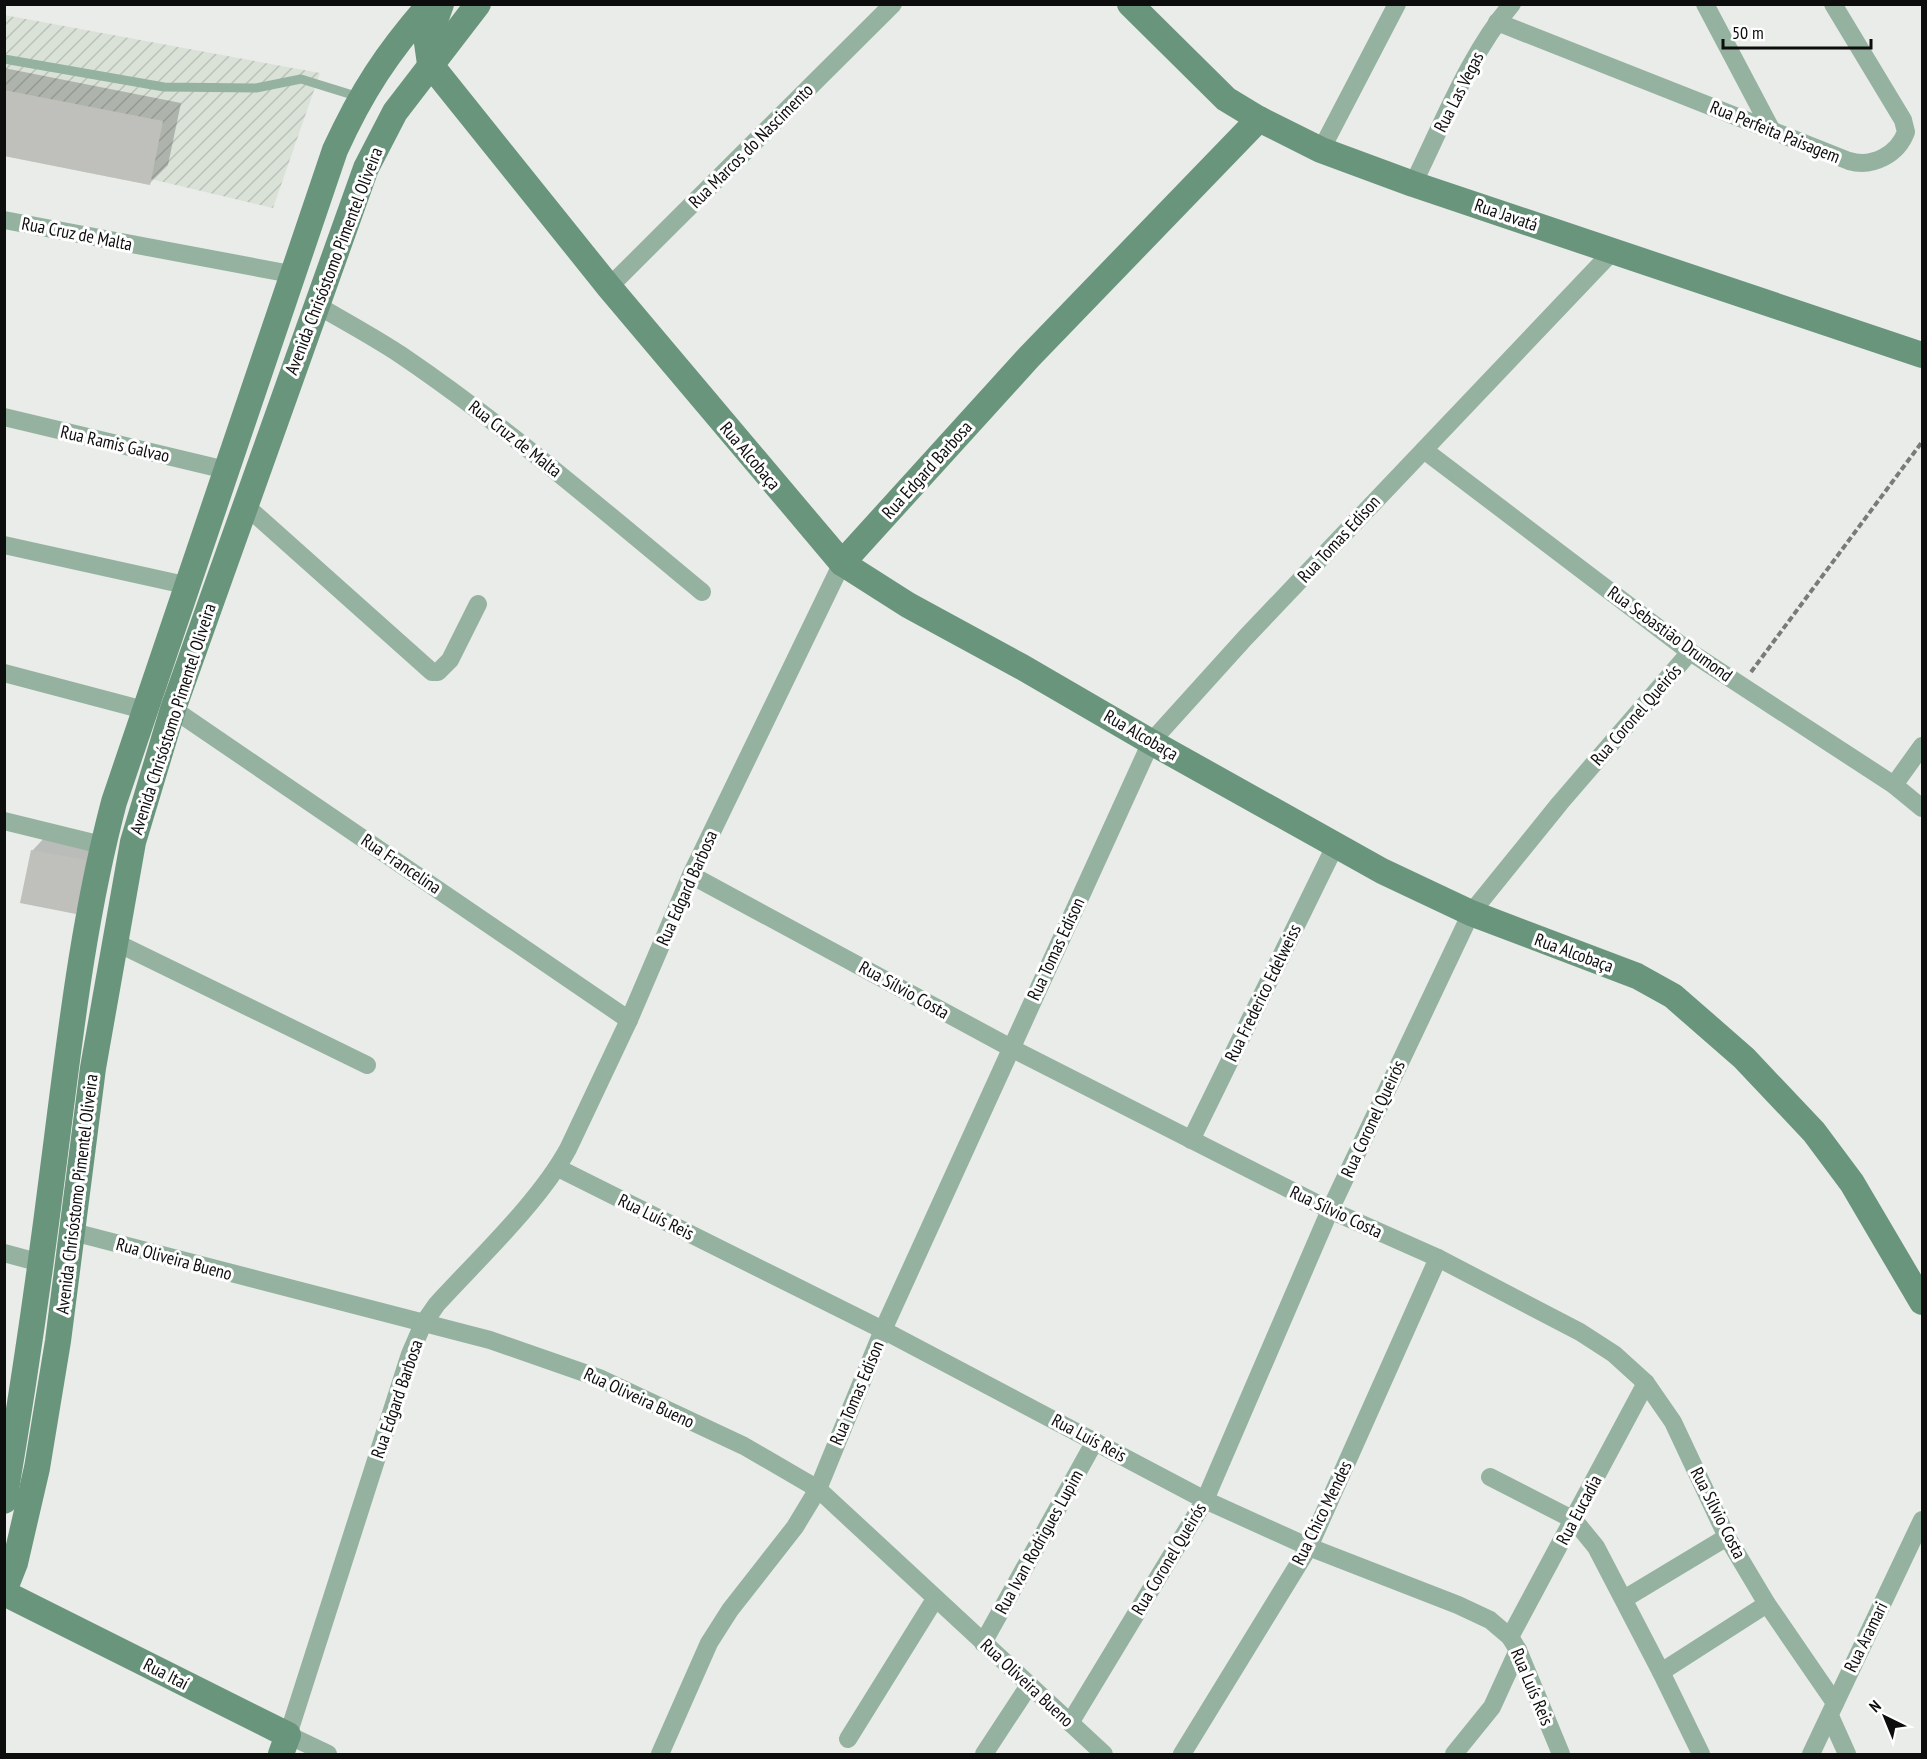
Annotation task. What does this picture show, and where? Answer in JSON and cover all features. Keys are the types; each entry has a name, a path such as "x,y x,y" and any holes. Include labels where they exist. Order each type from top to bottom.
{"main road":[{"name":"Avenida Chrisóstomo Pimentel Oliveira","path":"4,1501 41,1263 68,1041 102,845 185,585 335,150 360,97 383,62 429,4"},
{"path":"430,64 427,43 441,4"},
{"name":"Avenida Chrisóstomo Pimentel Oliveira","path":"4,1592 15,1563 37,1468 58,1341 93,1068 113,941 133,843 173,709 315,304 366,168 395,112 478,4"},
{"name":"Rua Javatá","path":"1130,4 1226,99 1259,119 1321,150 1612,252 1684,273 1923,355"},
{"name":"Rua Alcobaça","path":"430,64 609,287 842,563 908,605 1022,667 1335,846 1471,913 1637,976 1672,996 1715,1030 1814,1131 1852,1183 1923,1302"},
{"name":"Rua Edgard Barbosa","path":"842,563 1029,357 1259,119"},
{"name":"Rua Itaí","path":"4,1592 284,1745"}],"street":[{"name":"Rua Marcos do Nascimento","path":"609,287 893,4"},
{"path":"1321,150 1397,4"},
{"name":"Rua Las Vegas","path":"1413,184 1497,22 1512,4"},
{"path":"1705,4 1771,129"},
{"name":"Rua Perfeita Paisagem","path":"1497,22 1859,164 1872,163 1885,156 1904,138 1906,132 1903,120 1833,4"},
{"name":"Rua Cruz de Malta","path":"4,220 291,274"},
{"name":"Rua Tomas Edison","path":"660,1755 709,1643 730,1610 795,1527 818,1489 883,1330 1151,742 1245,639 1612,252"},
{"name":"Rua Cruz de Malta","path":"315,304 400,354 471,405 536,455 702,592"},
{"name":"Rua Ramis Galvao","path":"4,417 226,470"},
{"name":"Rua Sebastião Drumond","path":"1424,450 1690,652 1894,784 1923,808"},
{"path":"246,506 432,672 438,672 450,660 478,604"},
{"path":"4,545 185,585"},
{"name":"Rua Edgard Barbosa","path":"284,1745 410,1354 423,1324 437,1304 558,1168 629,1020 691,875 842,563"},
{"name":"Rua Coronel Queirós","path":"1070,1723 1205,1500 1330,1210 1471,913 1560,803 1690,652"},
{"path":"4,673 144,710"},
{"name":"Rua Francelina","path":"173,709 629,1020"},
{"path":"1894,784 1923,746"},
{"path":"4,821 102,845"},
{"name":"Rua Frederico Edelweiss","path":"1191,1140 1335,846"},
{"name":"Rua Sílvio Costa","path":"691,875 1011,1048 1330,1210 1438,1258 1580,1332 1614,1354 1646,1383 1673,1422 1728,1537 1832,1710 1847,1755"},
{"path":"113,941 367,1065"},
{"name":"Rua Luís Reis","path":"558,1168 883,1330 1205,1500 1309,1546 1490,1620 1514,1643 1561,1755"},
{"name":"Rua Oliveira Bueno","path":"73,1232 490,1340 599,1378 744,1446 818,1489 1104,1755"},
{"path":"4,1253 41,1263"},
{"name":"Rua Chico Mendes","path":"1182,1755 1309,1546 1438,1258"},
{"name":"Rua Eucadia","path":"1454,1755 1492,1707 1514,1643 1574,1520 1646,1383"},
{"name":"Rua Ivan Rodrigues Lupim","path":"983,1643 1095,1441"},
{"path":"1490,1476 1574,1520 1596,1547 1701,1755"},
{"name":"Rua Aramari","path":"1811,1755 1923,1520"},
{"path":"1624,1599 1728,1537"},
{"path":"848,1739 935,1599"},
{"path":"1661,1672 1767,1604"},
{"path":"984,1755 1028,1686"},
{"name":"Rua Itaí","path":"284,1745 328,1755"}],"lane":[{"path":"4,59 164,87 256,88 301,79 360,97"}],"path":[{"path":"1741,685 1923,442"}],"shaded area":[{"path":"4,15 320,73 273,208 151,179 150,185 5,156"}],"building":[{"path":"4,90 163,121 150,185 4,156"},
{"path":"31,850 86,860 76,914 20,903"}]}
